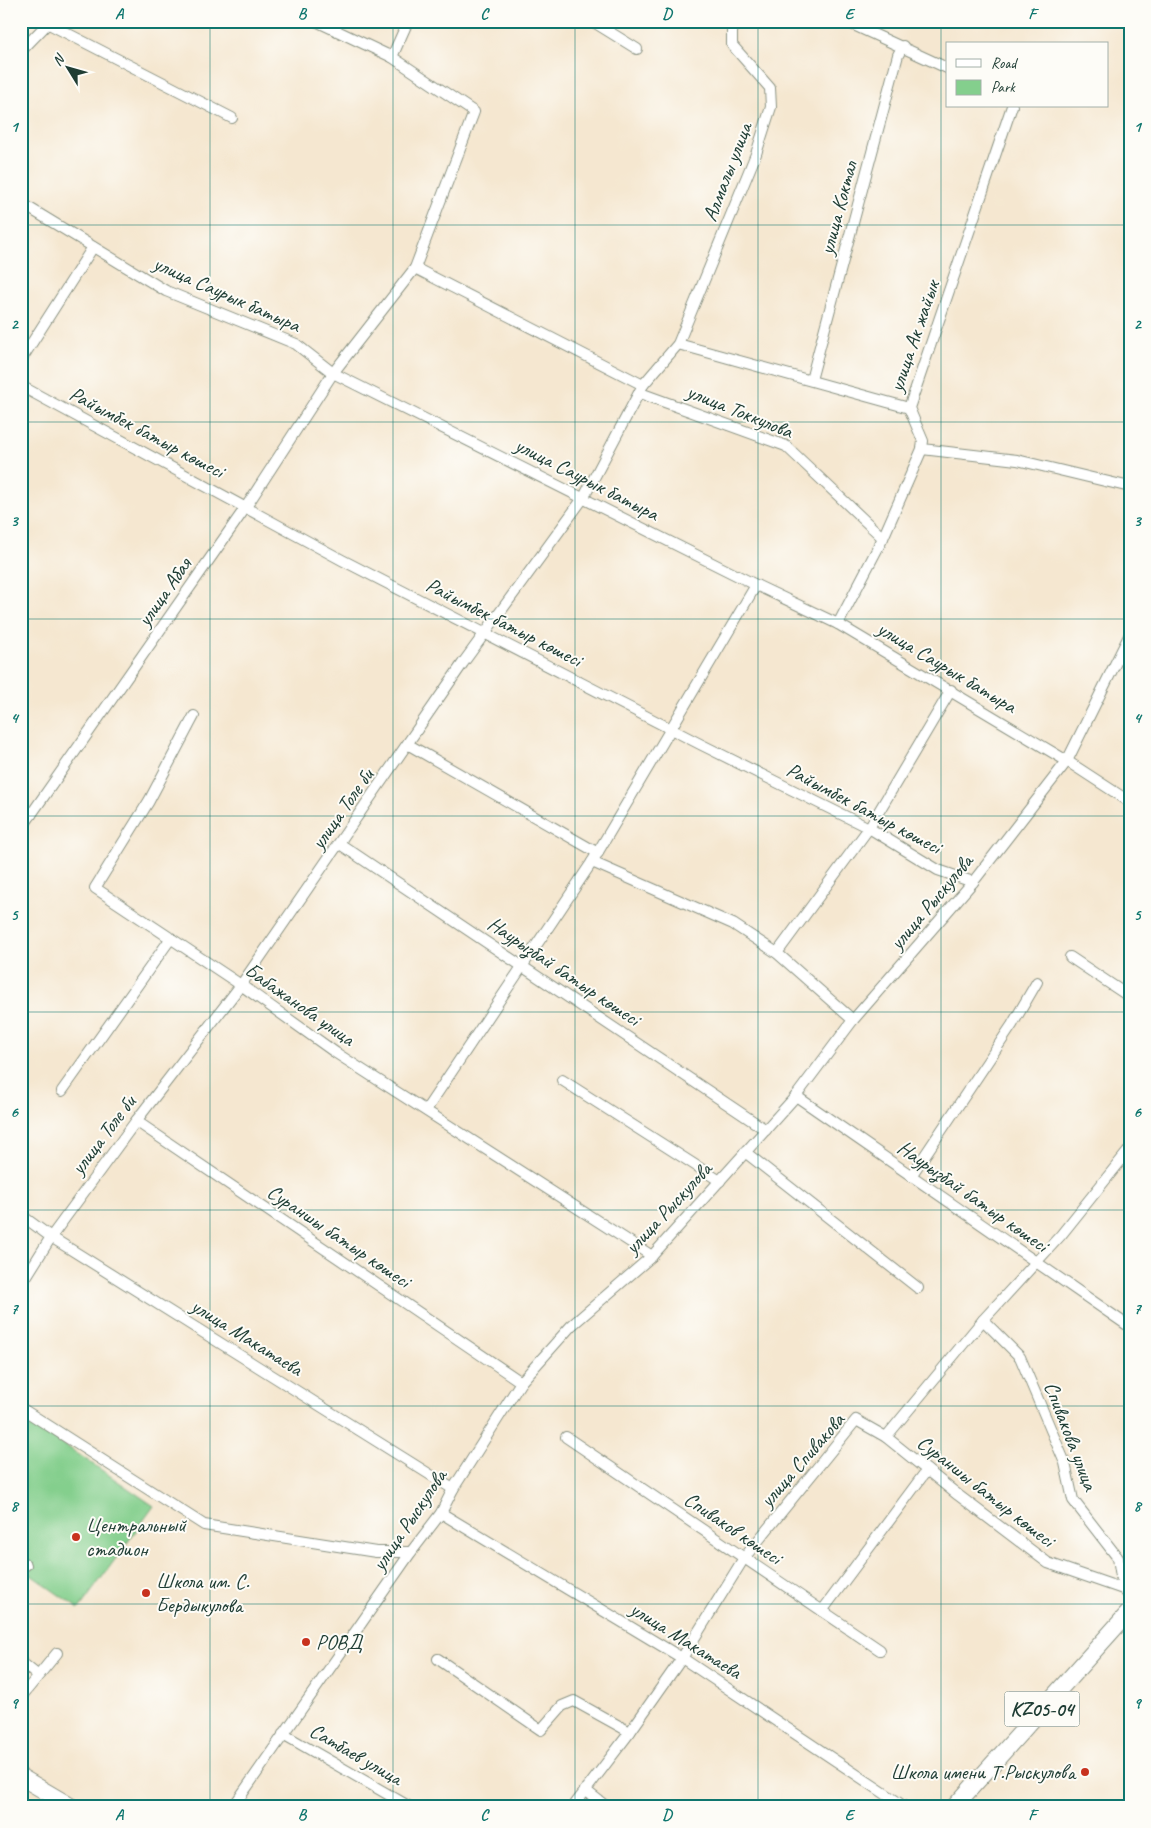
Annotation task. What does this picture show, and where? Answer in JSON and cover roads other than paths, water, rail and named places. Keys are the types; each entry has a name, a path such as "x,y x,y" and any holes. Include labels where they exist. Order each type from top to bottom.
{"main road":[{"name":"KZ05-04","path":"954,1807 1130,1611"},
{"path":"21,1776 72,1807"}],"street":[{"path":"316,21 392,57 408,21"},
{"path":"592,21 637,49"},
{"name":"Алмалы улица","path":"678,344 756,154 771,107 770,88 732,44 732,30 738,21"},
{"path":"845,21 903,46 946,68"},
{"path":"21,52 49,23 232,118"},
{"name":"улица Коктал","path":"812,380 898,56 903,46"},
{"name":"улица Абая","path":"21,829 246,507 334,373 415,268 474,112 392,57"},
{"name":"улица Ак жайык","path":"922,448 923,441 909,408 1012,108"},
{"name":"улица Саурык батыра","path":"21,203 166,291 296,344 334,373 756,585 838,624 951,690 1130,802"},
{"path":"21,360 93,247"},
{"name":"улица Токкулова","path":"415,268 641,389 786,446 883,538"},
{"name":"улица Токкулова","path":"678,344 909,408"},
{"name":"улица Толе би","path":"21,1285 51,1236 136,1121 241,985 584,497 641,389 678,344"},
{"name":"Райымбек батыр көшесі","path":"21,386 342,560 670,729 869,828 938,870 973,882"},
{"path":"838,624 883,538 922,448 1016,460 1130,487"},
{"path":"426,1110 521,965 598,853 756,585"},
{"name":"улица Рыскулова","path":"233,1807 411,1552 441,1513 453,1488 521,1382 571,1326 652,1256 766,1130 796,1096 853,1020 973,882 1067,761 1130,634"},
{"path":"777,953 869,828 951,690"},
{"name":"Бабажанова улица","path":"194,716 149,801 95,888 241,985 336,1053 652,1256"},
{"path":"409,745 598,853"},
{"path":"21,809 31,815"},
{"name":"Наурызбай батыр көшесі","path":"340,844 766,1130"},
{"path":"592,862 733,924 777,953 853,1020"},
{"path":"62,1091 170,938"},
{"path":"1070,957 1130,997"},
{"path":"911,1176 1012,1025 1037,982"},
{"path":"562,1080 720,1180"},
{"name":"Наурызбай батыр көшесі","path":"796,1096 1130,1327"},
{"name":"Сураншы батыр көшесі","path":"136,1121 521,1382"},
{"path":"886,1437 982,1320 1061,1235 1130,1149"},
{"path":"745,1152 918,1288"},
{"name":"улица Макатаева","path":"21,1215 51,1236 453,1488"},
{"name":"Спивакова улица","path":"982,1320 1020,1357 1065,1463 1073,1500 1118,1558 1126,1593"},
{"path":"21,1408 204,1525 376,1552 411,1552"},
{"name":"улица Спивакова","path":"573,1807 630,1732 682,1658 744,1558 856,1420 886,1437"},
{"name":"Спиваков көшесі","path":"566,1437 880,1650"},
{"name":"Сураншы батыр көшесі","path":"886,1437 1048,1563 1126,1593"},
{"path":"822,1611 927,1470"},
{"name":"улица Макатаева","path":"441,1513 682,1658 905,1807"},
{"path":"21,1697 57,1652"},
{"path":"438,1659 541,1730 562,1706 574,1701 630,1732"},
{"path":"21,1662 37,1676"},
{"name":"Сатбаев улица","path":"283,1734 410,1807"},
{"path":"585,1790 607,1807"}],"place":[{"name":"Центральный стадион","path":"76,1537"},
{"name":"Школа им. С. Бердыкулова","path":"146,1593"},
{"name":"РОВД","path":"306,1642"},
{"name":"Школа имени Т.Рыскулова","path":"1085,1772"}]}
